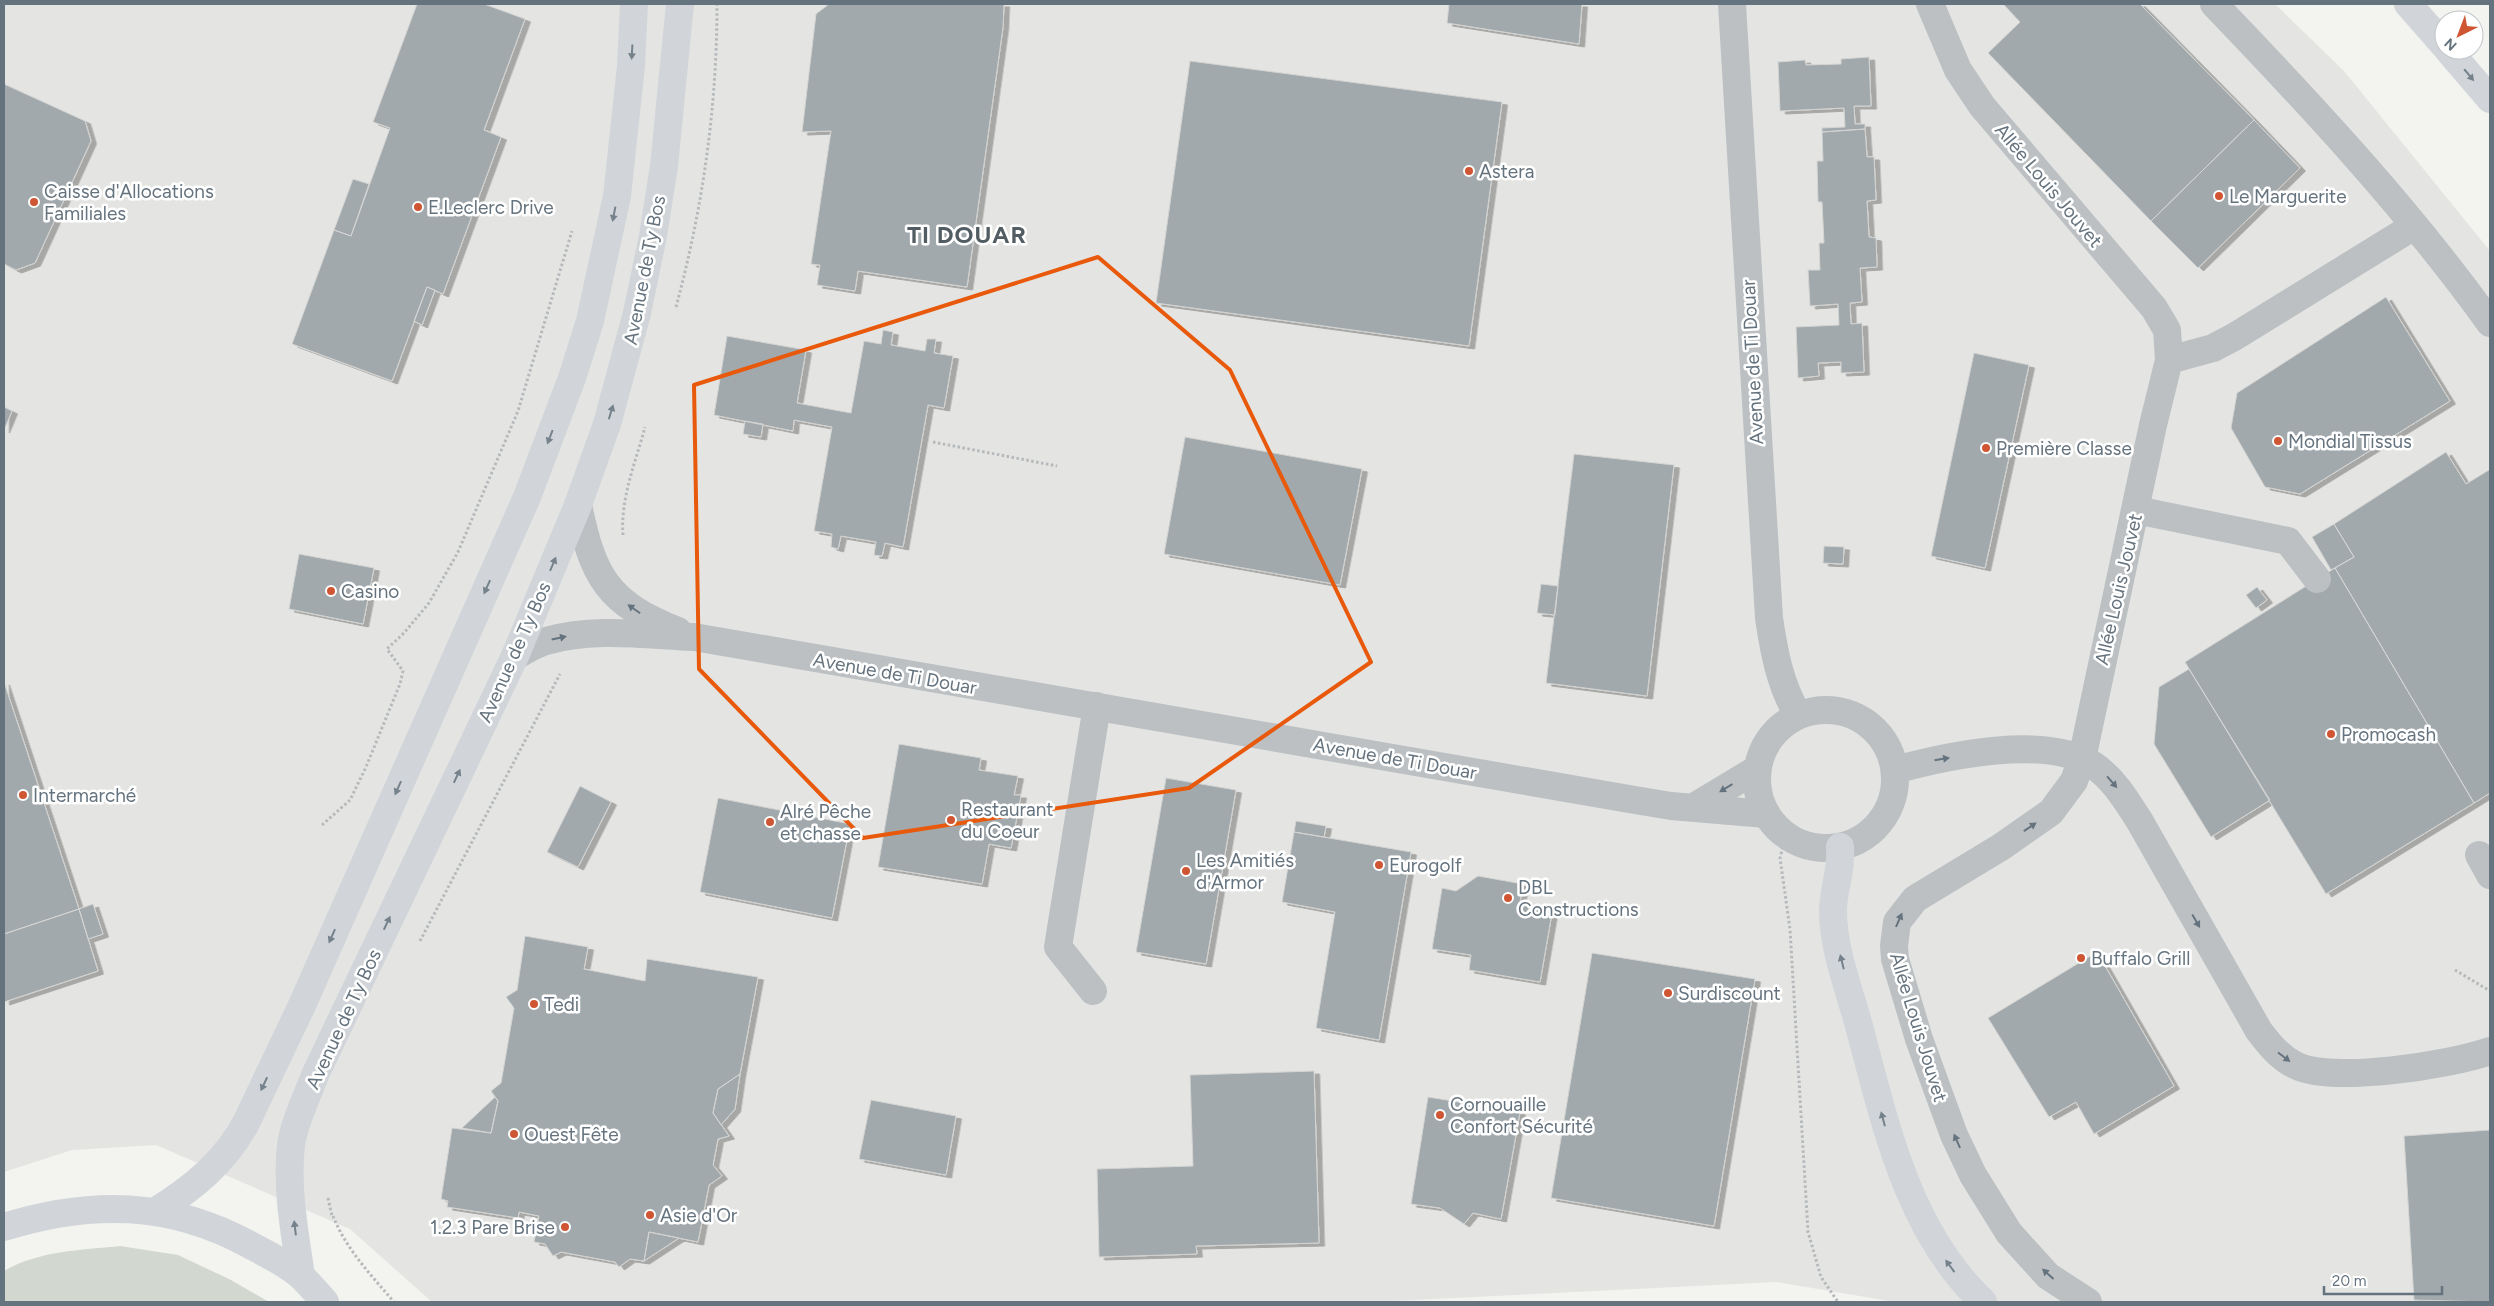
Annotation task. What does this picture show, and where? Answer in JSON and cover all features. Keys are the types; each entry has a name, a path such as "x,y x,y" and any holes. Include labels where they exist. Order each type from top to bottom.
{"main road":[{"path":"156,1211 195,1185 217,1164 236,1142 246,1123 307,994 527,497 572,378 603,266 617,196 631,66 634,4"},
{"name":"Avenue de Ty Bos","path":"301,1276 290,1178 291,1144 300,1117 315,1075 515,656 578,505 607,424 624,368 643,284 664,166 680,4"},
{"path":"2408,4 2434,34"},
{"path":"2457,60 2490,99"},
{"path":"1840,847 1842,865 1833,910 1838,948 1886,1130 1910,1193 1929,1231 1960,1280 1983,1302"},
{"path":"4,1227 39,1216 85,1209 156,1211 197,1222 231,1234 301,1276 325,1302"}],"street":[{"name":"Avenue de Ti Douar","path":"1732,4 1766,589 1774,654 1788,698 1798,715"},
{"name":"Allée Louis Jouvet","path":"1930,4 1958,70 1982,106 2162,320 2167,330 2169,360 2153,425 2082,759 2074,781 2051,812 2001,847 1915,899 1897,922 1894,946 1895,960 1919,1039 1954,1135 1973,1175 2009,1233 2048,1276 2088,1302"},
{"path":"2214,4 2288,81 2414,226 2457,277 2490,323"},
{"path":"2169,360 2212,348 2234,337 2414,226"},
{"name":"Avenue de Ti Douar","path":"578,505 586,540 595,566 603,581 613,593 657,623 694,637"},
{"path":"2136,510 2275,536 2288,541 2317,579"},
{"name":"Avenue de Ti Douar","path":"515,656 544,641 593,633 694,637 1619,797 1766,814"},
{"path":"1093,991 1058,948 1096,706"},
{"path":"1820,709 1843,711 1864,719 1881,735 1892,755 1895,770 1892,802 1881,822 1863,839 1840,847 1821,848 1803,844 1786,836 1766,814 1759,796 1757,769 1764,746 1778,728 1798,715 1820,709"},
{"path":"1895,770 1926,762 2022,749 2040,749 2082,759 2101,770 2124,797 2259,1031 2273,1049 2305,1068 2362,1071 2438,1066 2490,1051"},
{"path":"1694,807 1757,769"}],"path":[{"path":"322,825 350,800 366,767 400,684 402,671 387,649 404,633 429,604 449,571 518,411 573,227"},
{"path":"933,442 1057,466"},
{"path":"416,948 549,695 565,670"},
{"path":"1786,836 1780,858 1790,929 1808,1232 1821,1277 1838,1302"},
{"path":"2455,970 2490,991"},
{"path":"326,1190 332,1216"}],"highlighted area":[{"path":"1098,257 1230,370 1371,662 1189,788 863,838 699,669 694,385"}],"shaded area":[{"path":"4,4 2275,4 2344,71 2490,251 2490,1302 1895,1302 1776,1282 1373,1302 432,1302 350,1229 156,1145 72,1150 4,1172"},
{"path":"120,1246 178,1255 231,1280 269,1302 4,1302 4,1271 17,1264 60,1252"}],"building":[{"name":"E.Leclerc Drive","path":"417,4 484,4 525,19 484,130 501,137 443,294 427,287 392,381 292,344 334,230 351,236 390,128 373,122"},
{"path":"829,4 1004,4 1003,27 967,287 858,271 855,291 817,285 820,265 811,264 831,131 802,132 816,14"},
{"path":"1449,4 1582,4 1579,44 1447,23"},
{"path":"2003,4 2140,4 2254,120 2151,221 1988,53 2020,22"},
{"path":"1869,57 1871,106 1854,106 1855,124 1865,124 1865,129 1822,132 1822,128 1845,127 1844,108 1780,111 1778,62 1805,60 1806,65 1841,64 1841,59"},
{"path":"1190,61 1502,102 1469,346 1156,303"},
{"name":"Caisse d'Allocations Familiales","path":"4,84 85,121 91,141 35,263 16,270 4,264"},
{"path":"2254,120 2300,168 2198,268 2151,221"},
{"path":"1865,129 1867,157 1874,157 1876,200 1867,201 1869,237 1876,238 1877,267 1860,268 1862,302 1850,303 1851,324 1862,323 1864,372 1841,373 1841,362 1818,363 1819,376 1798,378 1796,327 1839,325 1838,304 1810,306 1808,270 1820,270 1819,243 1824,243 1822,202 1818,202 1817,161 1823,161 1822,132"},
{"path":"353,179 369,184 351,236 334,230"},
{"path":"427,287 435,290 422,325 414,321"},
{"path":"2386,297 2450,401 2300,494 2265,487 2231,428 2237,393"},
{"path":"883,330 893,332 891,345 925,351 927,339 936,339 934,353 953,356 944,408 928,405 903,547 885,543 882,556 874,555 876,542 841,536 838,549 831,547 832,534 814,531 832,427 794,420 793,431 714,415 727,336 806,350 797,403 851,413 864,341 881,344"},
{"path":"1974,353 2029,365 1985,568 1931,556"},
{"path":"4,407 12,411 4,430"},
{"path":"745,421 763,424 761,437 743,434"},
{"path":"1185,437 1362,469 1340,585 1164,554"},
{"path":"2446,452 2466,484 2489,470 2490,473 2490,793 2474,803 2335,568 2354,557 2334,524"},
{"path":"1574,454 1674,465 1647,696 1546,683"},
{"path":"2334,524 2354,557 2331,570 2312,537"},
{"path":"1824,546 1844,547 1843,564 1823,563"},
{"path":"299,554 374,568 363,624 289,609"},
{"name":"Promocash","path":"2335,568 2474,803 2326,894 2185,662"},
{"path":"1541,584 1558,586 1555,615 1537,613"},
{"path":"2257,587 2267,600 2256,608 2246,595"},
{"path":"2189,669 2270,800 2211,837 2154,744 2159,687"},
{"name":"Intermarché","path":"4,682 79,909 4,934"},
{"name":"Restaurant du Coeur","path":"899,744 981,758 979,770 1018,776 1014,795 1021,795 1011,848 989,844 982,884 878,867"},
{"name":"Les Amitiés d'Armor","path":"1166,778 1236,790 1206,964 1136,952"},
{"path":"580,786 611,802 578,867 547,852"},
{"path":"718,798 850,824 832,918 700,892"},
{"path":"1296,821 1326,826 1324,837 1294,832"},
{"path":"1294,832 1411,852 1379,1040 1316,1028 1335,912 1282,902"},
{"path":"1478,876 1523,884 1520,902 1553,907 1540,982 1469,970 1471,955 1432,949 1442,888 1456,891"},
{"path":"93,904 103,934 88,939 79,909"},
{"path":"79,909 98,971 4,1002 4,934"},
{"path":"525,936 588,947 584,969 645,981 647,959 758,977 740,1074 718,1089 713,1113 729,1136 718,1139 713,1165 722,1176 709,1185 698,1242 649,1232 644,1261 630,1259 619,1267 615,1262 561,1252 553,1256 545,1244 534,1242 539,1216 519,1212 518,1218 447,1207 448,1201 441,1199 452,1128 491,1133 498,1101 491,1091 501,1083 514,1008 506,997 517,990"},
{"path":"2097,952 2174,1086 2094,1134 2076,1102 2049,1117 1988,1018"},
{"path":"1592,953 1755,979 1714,1226 1551,1198"},
{"path":"1314,1071 1319,1243 1196,1246 1197,1254 1099,1257 1097,1169 1193,1166 1190,1075"},
{"path":"740,1074 735,1109 721,1125 713,1113 718,1089"},
{"path":"495,1097 498,1101 491,1133 462,1128"},
{"path":"1428,1097 1520,1112 1501,1219 1473,1213 1464,1224 1440,1208 1411,1204"},
{"path":"871,1100 956,1116 946,1175 859,1159"},
{"path":"2490,1130 2490,1302 2414,1300 2404,1136"},
{"path":"649,1232 679,1238 644,1261"}],"place":[{"name":"Astera","path":"1469,171"},
{"name":"Le Marguerite","path":"2219,196"},
{"name":"Caisse d'Allocations Familiales","path":"34,202"},
{"name":"E.Leclerc Drive","path":"418,207"},
{"name":"Mondial Tissus","path":"2278,441"},
{"name":"Première Classe","path":"1986,448"},
{"name":"Casino","path":"331,591"},
{"name":"Promocash","path":"2331,734"},
{"name":"Intermarché","path":"23,795"},
{"name":"Restaurant du Coeur","path":"951,820"},
{"name":"Alré Pêche et chasse","path":"770,822"},
{"name":"Eurogolf","path":"1379,865"},
{"name":"Les Amitiés d'Armor","path":"1186,871"},
{"name":"DBL Constructions","path":"1508,898"},
{"name":"Buffalo Grill","path":"2081,958"},
{"name":"Surdiscount","path":"1668,993"},
{"name":"Tedi","path":"534,1004"},
{"name":"Cornouaille Confort Sécurité","path":"1440,1115"},
{"name":"Ouest Fête","path":"514,1134"},
{"name":"Asie d'Or","path":"650,1215"},
{"name":"1.2.3 Pare Brise","path":"565,1227"}],"district":[{"name":"TI DOUAR","path":"967,235"}]}
